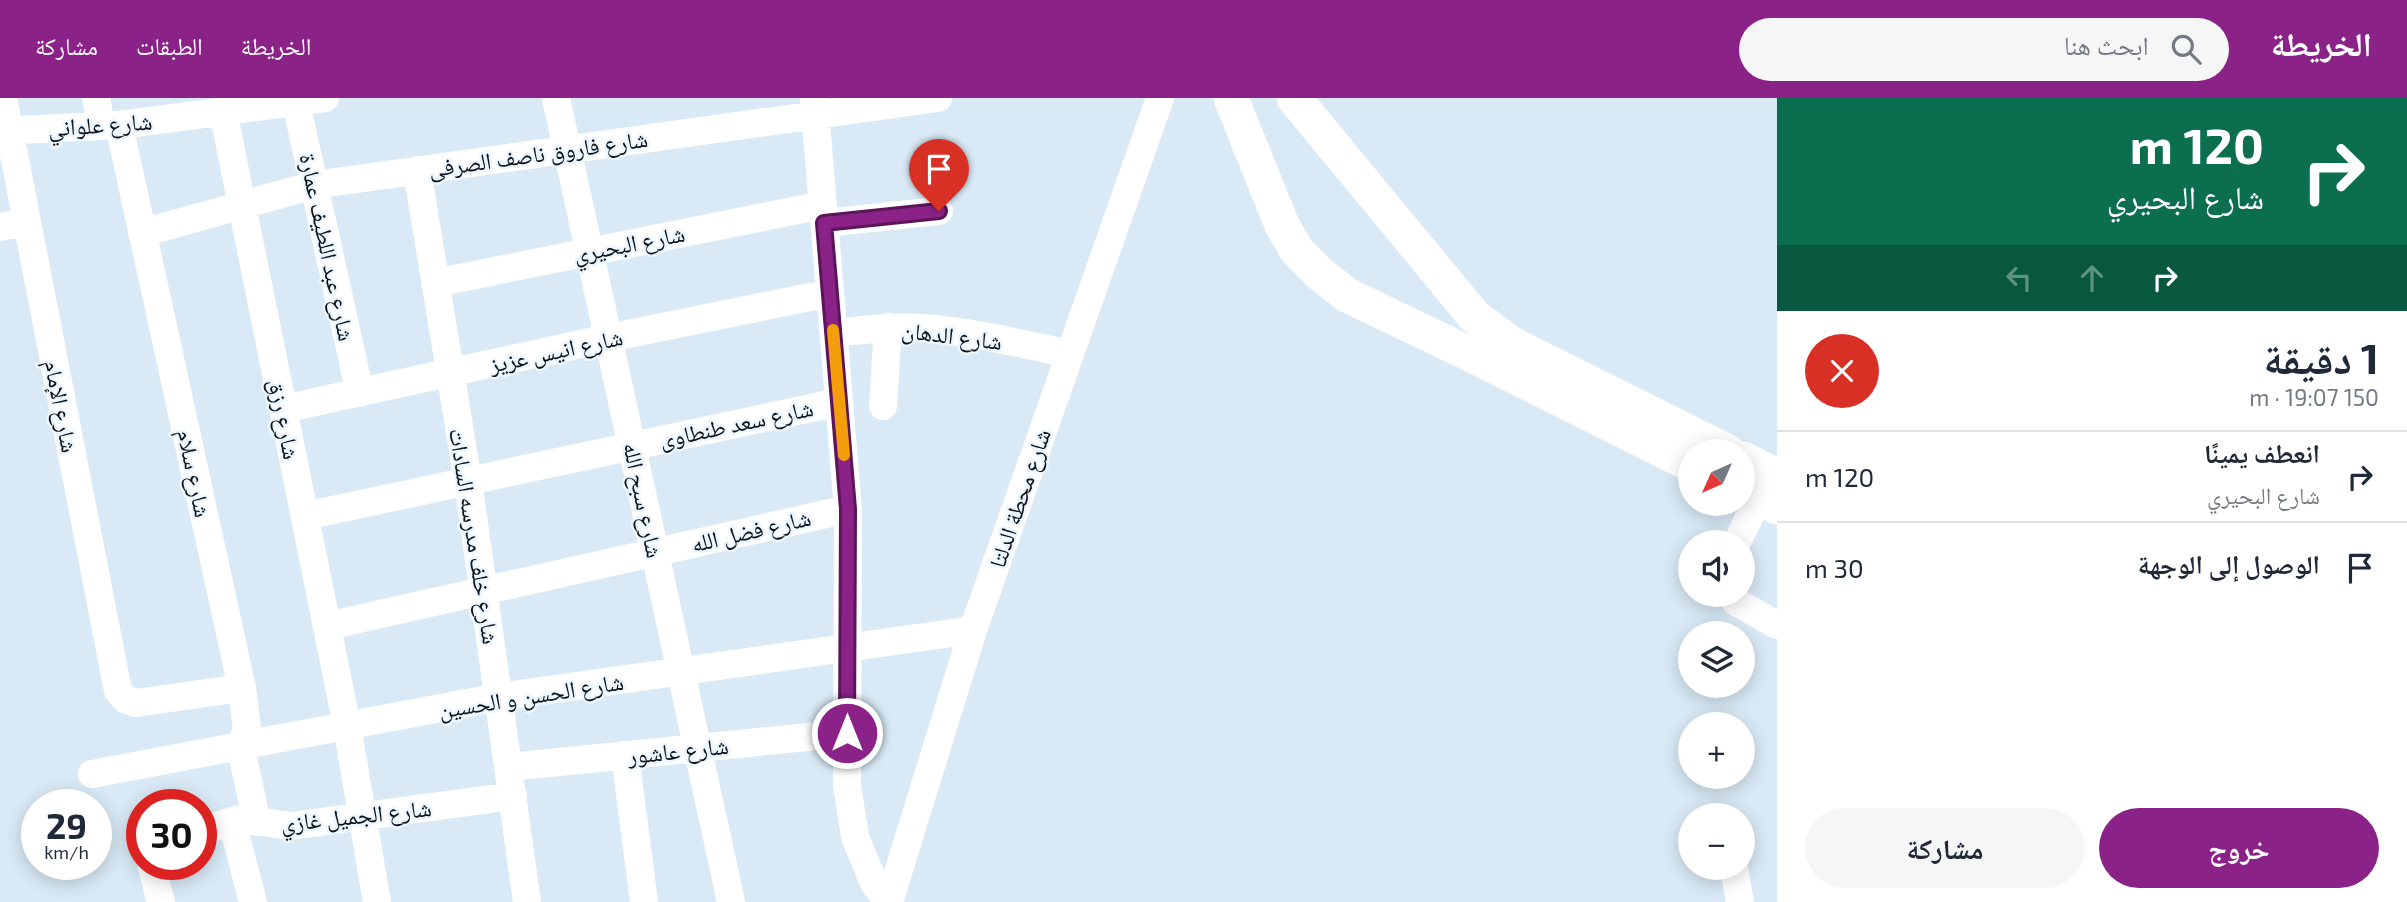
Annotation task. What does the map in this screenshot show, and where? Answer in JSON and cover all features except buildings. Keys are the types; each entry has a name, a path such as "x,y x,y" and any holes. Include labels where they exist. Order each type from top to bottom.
{"main road":[{"path":"1231,98 1282,225 1297,251 1319,273 1347,295 1678,458"},
{"path":"1294,98 1474,316 1512,344 1702,439"},
{"path":"1440,342 1474,316"}],"street":[{"name":"شارع الإمام","path":"3,98 13,224 118,691 125,699 136,702 242,688"},
{"name":"شارع سلام","path":"96,98 110,126 142,233 242,688 247,730 241,745 253,902"},
{"name":"شارع علواني","path":"4,130 110,126 206,108 325,98"},
{"name":"شارع سبح الله","path":"556,98 731,902"},
{"name":"شارع فاروق ناصف الصرفى","path":"142,233 314,185 567,149 814,106 938,98"},
{"name":"شارع محطة الدلتا","path":"889,902 973,630 1160,98"},
{"name":"شارع عبد اللطيف عمارة","path":"295,100 360,393"},
{"path":"814,106 848,509 847,785 855,837 874,883 889,902"},
{"name":"شارع رزق","path":"206,108 242,205 347,726 377,902"},
{"name":"شارع خلف مدرسه السادات","path":"417,170 468,481 527,902"},
{"name":"شارع البحيري","path":"435,283 590,251 823,214 939,211"},
{"name":"شارع انيس عزيز","path":"283,409 830,293"},
{"path":"883,406 888,327"},
{"name":"شارع الدهان","path":"834,334 888,327 949,330 1070,354"},
{"name":"شارع سعد طنطاوى","path":"305,516 839,401"},
{"path":"1744,530 1764,493"},
{"name":"شارع فضل الله","path":"327,626 848,509"},
{"path":"1745,607 1777,625"},
{"name":"شارع الحسن و الحسين","path":"92,774 499,697 973,630"},
{"name":"شارع عاشور","path":"509,767 847,733"},
{"path":"625,755 644,902"},
{"name":"شارع الجميل غازي","path":"217,827 245,821 291,826 513,796"},
{"path":"155,880 161,902"},
{"path":"1736,880 1740,902"}],"slow traffic":[{"path":"833,330 844,455"}],"route":[{"path":"847,733 848,509 824,223 939,211"}]}
